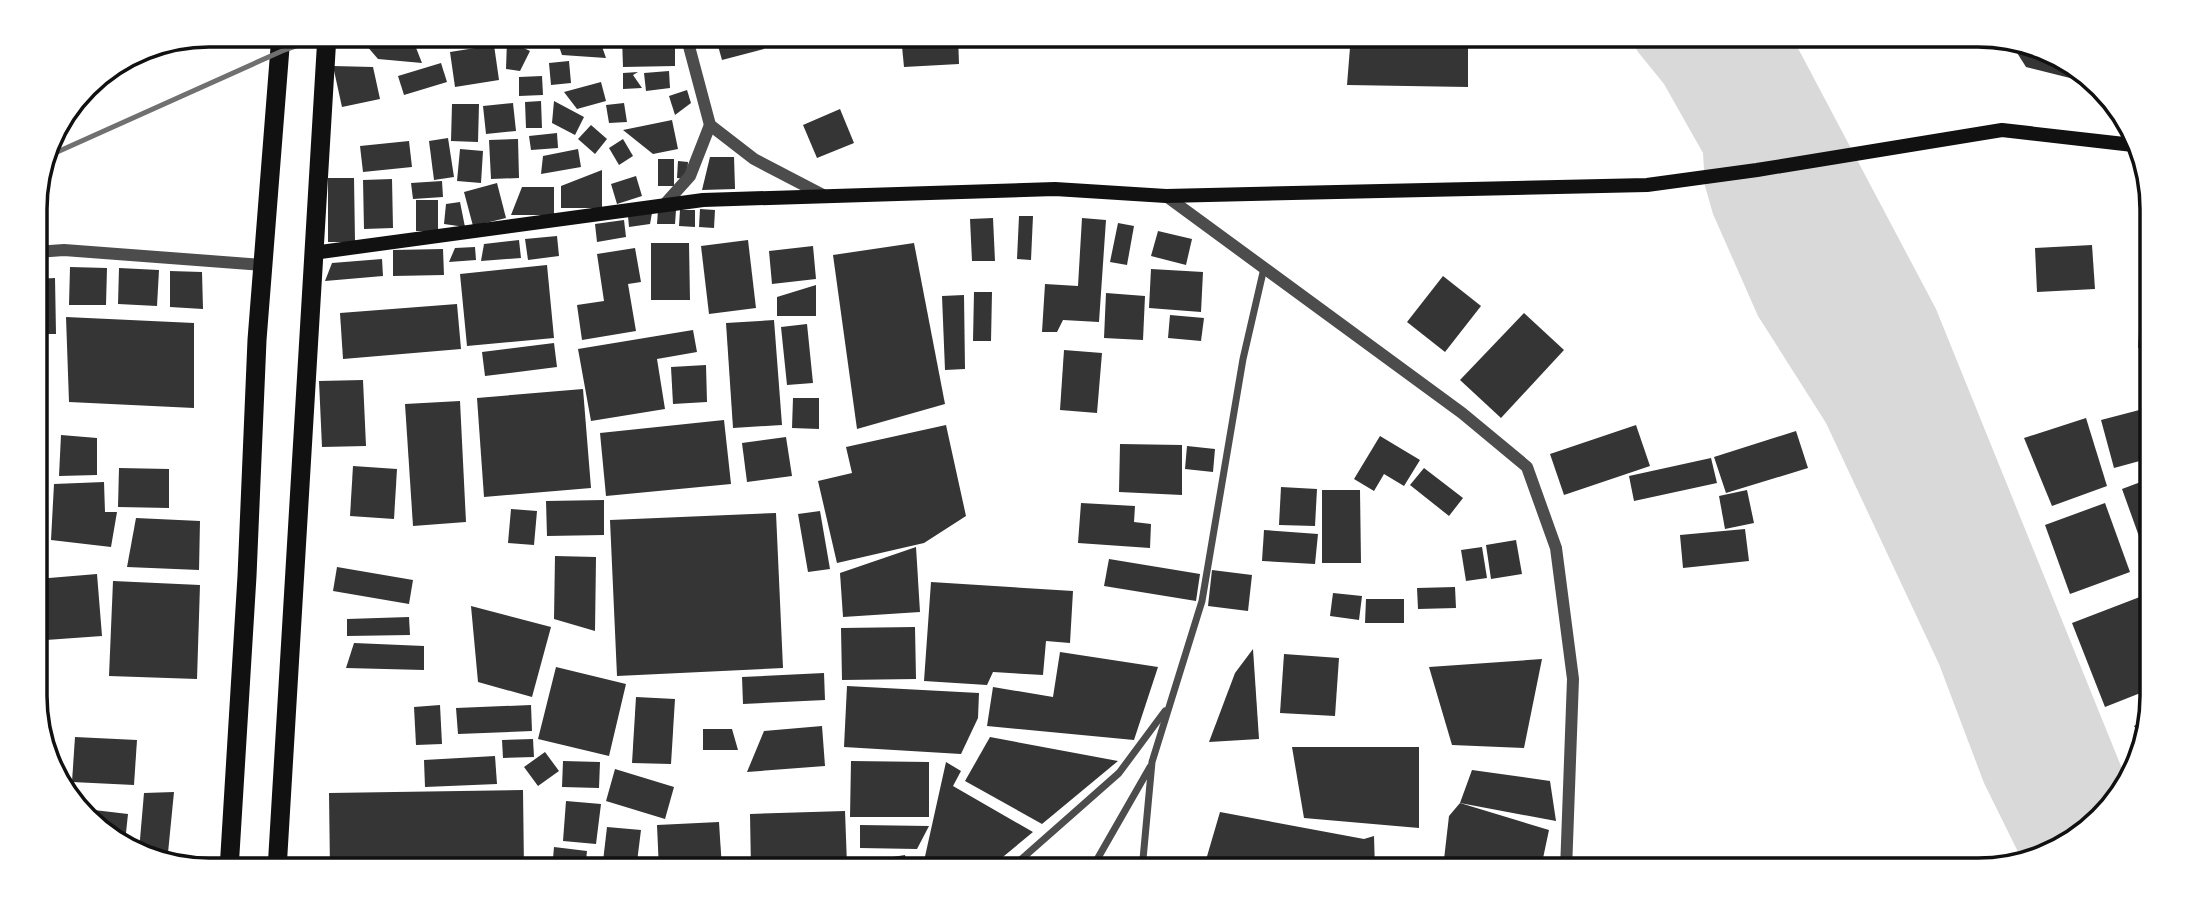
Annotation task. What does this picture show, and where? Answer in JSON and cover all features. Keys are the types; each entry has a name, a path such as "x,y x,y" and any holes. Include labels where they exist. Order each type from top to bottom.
{"highway":[{"path":"230,858 247,576 252,431 280,48"},
{"path":"279,858 326,48"}],"main road":[{"path":"313,253 703,200 1055,189 1166,195 1647,185 2002,130 2126,144"}],"street":[{"path":"664,205 690,176 710,125 689,48"},
{"path":"710,125 754,159 825,196"},
{"path":"1166,195 1462,413 1527,467 1556,548 1573,679 1566,857"},
{"path":"48,251 64,250 263,265"},
{"path":"1143,857 1152,762 1202,601 1243,359 1264,268"},
{"path":"1023,858 1119,773 1169,706"},
{"path":"1098,858 1152,762"}],"shaded area":[{"path":"1635,47 1797,47 1936,309 2122,769 2092,810 2059,836 2018,852 1984,783 1939,664 1826,423 1758,316 1713,214 1705,186 1703,153 1664,84"}],"building":[{"path":"1350,47 1468,47 1468,87 1347,85"},
{"path":"368,48 416,48 422,63 378,59"},
{"path":"494,48 499,80 455,87 450,52"},
{"path":"507,48 523,48 530,51 520,71 506,69"},
{"path":"559,48 602,48 606,58 562,55"},
{"path":"622,48 675,48 675,66 623,67"},
{"path":"719,48 764,49 722,60"},
{"path":"902,48 958,48 959,64 904,67"},
{"path":"2017,52 2049,64 2073,79 2026,67"},
{"path":"569,61 571,83 551,85 549,63"},
{"path":"441,63 447,82 404,95 398,76"},
{"path":"333,66 373,67 380,99 342,107"},
{"path":"669,71 670,88 646,91 644,73"},
{"path":"638,72 633,75 642,88 623,89 623,73"},
{"path":"542,76 543,95 519,96 519,77"},
{"path":"601,82 606,101 577,109 564,92"},
{"path":"687,90 691,103 675,115 669,96"},
{"path":"541,101 542,128 526,128 525,102"},
{"path":"554,101 584,117 575,135 552,123"},
{"path":"513,103 516,131 486,134 483,106"},
{"path":"624,103 627,122 609,123 606,105"},
{"path":"452,104 479,104 478,142 451,141"},
{"path":"840,109 854,143 817,158 803,125"},
{"path":"672,120 678,149 653,154 623,130"},
{"path":"591,125 607,139 595,154 578,139"},
{"path":"557,133 558,148 531,150 529,136"},
{"path":"448,138 454,177 434,180 429,141"},
{"path":"518,139 519,178 491,179 489,140"},
{"path":"623,139 633,156 619,165 609,148"},
{"path":"409,141 412,167 363,172 360,146"},
{"path":"460,149 483,151 481,183 457,181"},
{"path":"578,149 581,167 541,174 543,156"},
{"path":"710,157 734,157 735,189 702,190"},
{"path":"658,159 674,159 674,186 658,186"},
{"path":"678,161 688,162 687,179 677,178"},
{"path":"602,170 602,208 561,208 561,186"},
{"path":"636,176 642,196 617,204 611,184"},
{"path":"328,178 354,178 355,242 328,242"},
{"path":"392,179 393,228 364,229 363,180"},
{"path":"442,181 443,197 413,199 411,183"},
{"path":"497,183 506,218 473,226 464,192"},
{"path":"522,187 554,187 554,215 511,215"},
{"path":"416,200 438,200 438,231 416,231"},
{"path":"460,202 465,227 444,224 446,204"},
{"path":"700,209 715,210 714,228 699,227"},
{"path":"658,210 676,210 675,224 657,224"},
{"path":"680,210 695,210 695,227 679,226"},
{"path":"652,213 650,224 629,227 628,216"},
{"path":"1019,216 1033,216 1031,260 1017,259"},
{"path":"993,218 995,261 972,261 970,219"},
{"path":"1082,218 1106,220 1099,322 1063,320 1057,332 1042,332 1045,284 1078,286"},
{"path":"624,220 626,237 597,242 595,224"},
{"path":"1118,223 1134,226 1127,265 1110,262"},
{"path":"1158,231 1192,239 1186,265 1151,256"},
{"path":"557,236 559,256 528,260 525,239"},
{"path":"519,240 521,258 481,261 484,244"},
{"path":"748,240 756,308 709,314 701,246"},
{"path":"651,243 689,243 690,300 651,300"},
{"path":"914,243 945,404 857,429 833,255"},
{"path":"2092,245 2095,289 2037,292 2035,248"},
{"path":"813,246 816,279 772,284 769,251"},
{"path":"475,247 476,260 449,262 455,248"},
{"path":"635,248 641,282 628,284 636,331 582,340 577,305 604,301 597,254"},
{"path":"443,249 444,275 393,276 393,250"},
{"path":"382,259 383,276 325,281 332,263"},
{"path":"547,265 554,338 467,346 460,274"},
{"path":"70,267 107,268 106,305 69,305"},
{"path":"119,268 159,270 157,306 118,304"},
{"path":"1151,269 1203,272 1201,312 1149,308"},
{"path":"170,271 202,272 203,309 170,307"},
{"path":"1443,276 1481,306 1445,352 1407,322"},
{"path":"48,278 55,278 56,334 48,334"},
{"path":"816,285 816,316 777,316 777,297"},
{"path":"974,292 992,292 991,341 973,341"},
{"path":"1106,293 1145,296 1143,340 1104,338"},
{"path":"964,295 965,369 945,370 942,296"},
{"path":"457,304 461,349 343,359 340,313"},
{"path":"1524,313 1564,350 1501,418 1460,380"},
{"path":"1170,315 1204,318 1201,341 1168,338"},
{"path":"2140,315 2140,348 2138,348"},
{"path":"66,317 194,323 194,408 69,402"},
{"path":"774,320 782,425 733,428 726,323"},
{"path":"807,324 813,383 787,385 781,327"},
{"path":"693,330 697,352 657,359 665,409 591,421 578,349"},
{"path":"554,343 557,367 485,376 482,352"},
{"path":"1064,350 1102,353 1097,413 1060,410"},
{"path":"706,365 707,402 673,404 671,367"},
{"path":"363,380 366,446 322,447 319,381"},
{"path":"583,389 591,488 484,497 477,398"},
{"path":"793,398 819,398 819,429 792,428"},
{"path":"460,401 466,522 413,526 405,404"},
{"path":"2140,410 2140,461 2114,468 2101,420"},
{"path":"2086,418 2107,486 2052,506 2024,438"},
{"path":"724,420 731,484 606,496 600,433"},
{"path":"946,425 966,516 924,543 837,563 818,481 852,473 846,447"},
{"path":"1636,425 1650,466 1564,495 1550,454"},
{"path":"1796,431 1808,468 1726,493 1714,457"},
{"path":"61,435 97,438 97,475 59,476"},
{"path":"1380,436 1420,460 1404,486 1384,474 1374,491 1354,479"},
{"path":"786,437 792,476 747,482 742,443"},
{"path":"1120,444 1182,445 1182,495 1119,492"},
{"path":"1187,446 1215,449 1213,472 1185,469"},
{"path":"1711,458 1717,483 1634,501 1629,476"},
{"path":"353,466 397,469 394,519 350,516"},
{"path":"119,468 169,469 169,508 118,507"},
{"path":"1424,468 1463,498 1449,516 1410,485"},
{"path":"104,482 105,512 117,512 111,547 51,540 54,484"},
{"path":"2140,482 2140,539 2122,489"},
{"path":"1281,487 1317,489 1315,526 1279,525"},
{"path":"1322,490 1360,490 1361,563 1322,563"},
{"path":"1747,490 1754,523 1725,529 1719,496"},
{"path":"604,500 604,535 547,536 546,501"},
{"path":"1081,503 1135,506 1134,522 1151,524 1150,548 1078,543"},
{"path":"2105,503 2130,572 2070,594 2045,525"},
{"path":"511,509 537,511 534,545 508,543"},
{"path":"820,511 830,569 808,572 798,514"},
{"path":"776,513 783,668 617,676 610,520"},
{"path":"136,518 200,521 199,570 127,567"},
{"path":"1745,529 1749,561 1683,568 1680,535"},
{"path":"1264,530 1318,534 1315,564 1262,561"},
{"path":"1516,540 1522,574 1491,579 1486,545"},
{"path":"916,547 920,612 843,617 840,573"},
{"path":"1482,547 1487,578 1466,581 1461,550"},
{"path":"555,556 596,557 595,631 554,619"},
{"path":"1109,559 1200,574 1196,601 1104,586"},
{"path":"337,567 413,580 409,604 333,591"},
{"path":"1212,570 1252,575 1248,611 1208,606"},
{"path":"97,574 102,636 47,640 47,578"},
{"path":"113,581 200,585 197,679 109,676"},
{"path":"931,582 1073,591 1070,643 1046,641 1043,675 993,672 987,685 924,681"},
{"path":"1455,587 1456,608 1418,609 1417,588"},
{"path":"1333,593 1362,596 1359,620 1330,616"},
{"path":"2140,597 2140,693 2105,707 2072,623"},
{"path":"1366,599 1404,599 1404,623 1365,623"},
{"path":"471,606 551,627 532,697 478,682"},
{"path":"409,617 410,635 347,636 347,619"},
{"path":"915,627 916,679 842,680 841,628"},
{"path":"354,643 424,646 424,670 346,668"},
{"path":"1253,649 1259,739 1209,742 1235,673"},
{"path":"1060,652 1158,667 1134,740 987,726 993,687 1053,697"},
{"path":"1284,654 1339,658 1335,716 1280,713"},
{"path":"1542,659 1524,748 1452,745 1429,667"},
{"path":"556,667 626,684 609,756 538,739"},
{"path":"824,673 825,700 743,704 742,677"},
{"path":"847,686 979,693 978,718 961,754 844,747"},
{"path":"636,697 675,699 671,764 632,763"},
{"path":"440,705 442,744 416,745 414,707"},
{"path":"531,705 532,731 458,734 456,708"},
{"path":"822,726 825,766 747,772 764,731"},
{"path":"703,729 732,729 738,750 703,750"},
{"path":"75,737 137,740 134,785 72,781"},
{"path":"990,737 1118,761 1042,824 965,781"},
{"path":"533,739 534,757 503,758 502,740"},
{"path":"1292,747 1419,747 1419,828 1304,818"},
{"path":"545,752 559,771 538,786 524,767"},
{"path":"495,756 497,784 425,787 424,760"},
{"path":"563,761 600,762 599,788 562,787"},
{"path":"851,761 929,762 929,817 850,817"},
{"path":"946,762 961,771 953,786 1033,832 1002,858 925,858"},
{"path":"615,769 674,787 665,819 606,801"},
{"path":"1472,770 1550,781 1556,821 1460,803"},
{"path":"523,790 524,858 330,858 329,793"},
{"path":"174,792 168,852 140,842 144,793"},
{"path":"566,801 601,804 596,844 563,841"},
{"path":"1460,803 1549,830 1543,857 1444,857 1449,816"},
{"path":"94,810 128,814 126,834"},
{"path":"845,811 847,858 751,858 750,814"},
{"path":"1220,812 1364,839 1374,836 1375,857 1207,857"},
{"path":"719,822 721,858 658,858 657,825"},
{"path":"860,825 929,826 917,849 860,848"},
{"path":"607,827 641,830 638,858 603,858"},
{"path":"554,847 587,851 586,858 553,858"}],"railway":[{"path":"58,151 291,48"}]}
